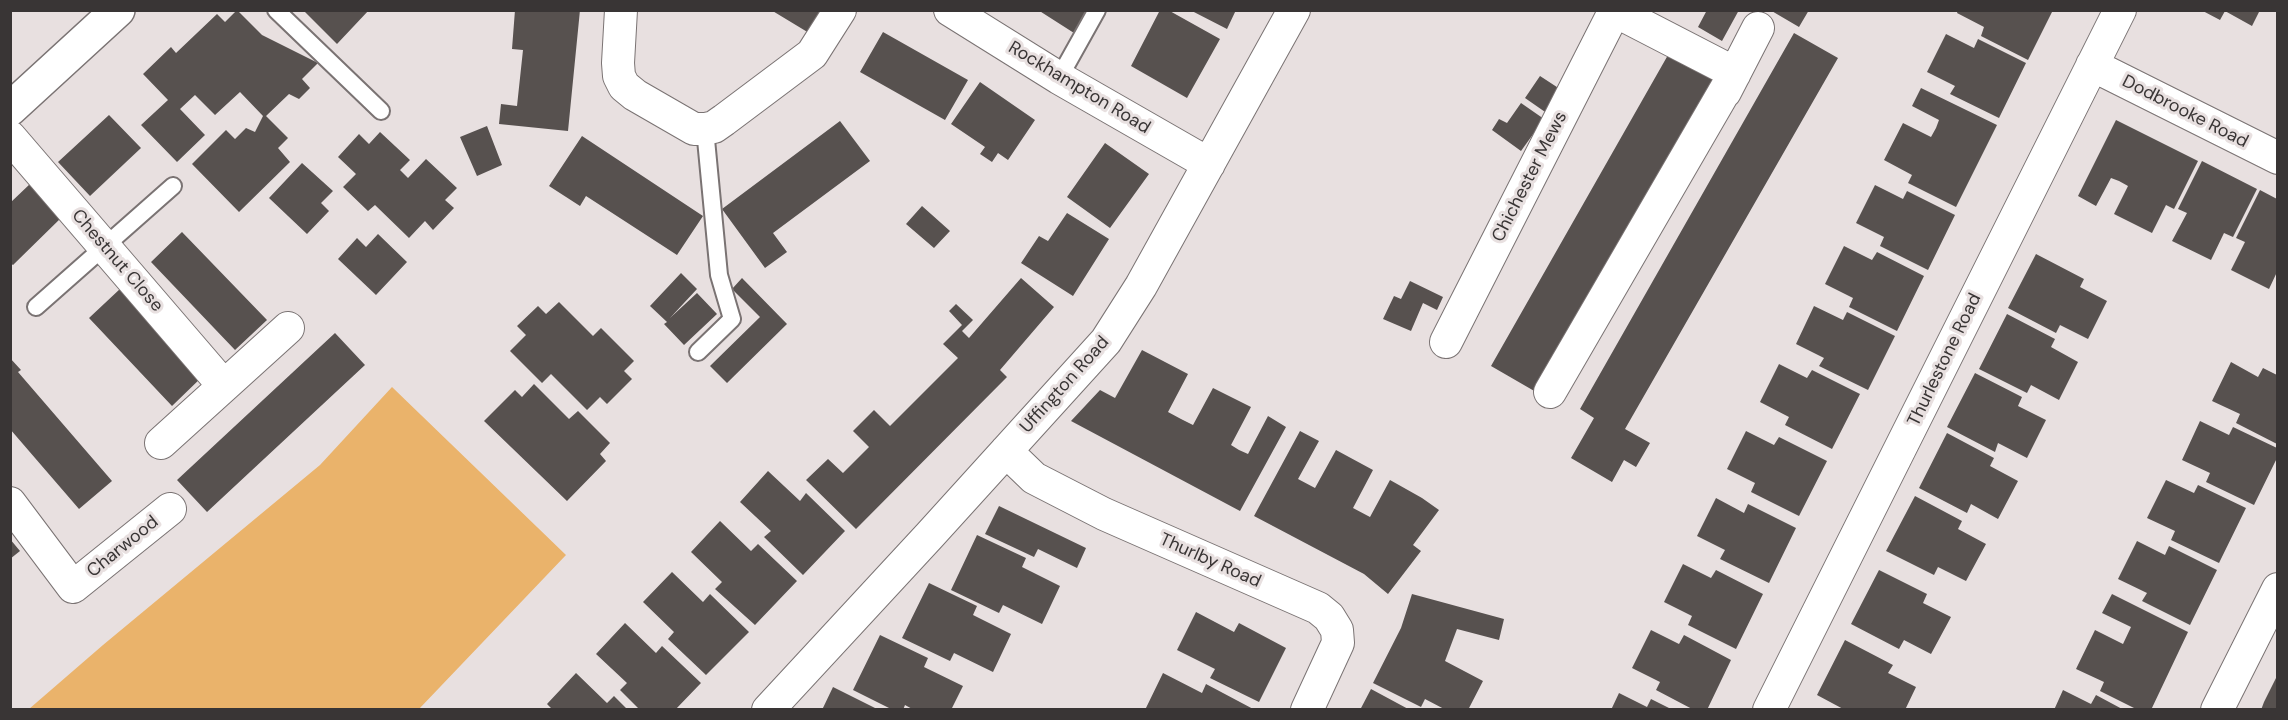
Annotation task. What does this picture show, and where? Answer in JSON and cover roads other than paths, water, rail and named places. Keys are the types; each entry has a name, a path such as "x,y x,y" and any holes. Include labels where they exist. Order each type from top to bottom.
{"street":[{"path":"10,109 118,10"},
{"path":"621,10 618,63 619,76 624,86 694,129 714,127 799,65 821,42 840,10"},
{"name":"Rockhampton Road","path":"950,10 1059,78 1209,164"},
{"name":"Uffington Road","path":"768,710 1106,341 1141,286 1294,10"},
{"name":"Thurlestone Road","path":"1769,710 2120,10"},
{"name":"Chichester Mews","path":"1446,342 1614,11 1735,74"},
{"path":"1559,394 1758,28"},
{"name":"Dodbrooke Road","path":"2092,65 2277,158"},
{"name":"Chestnut Close","path":"10,137 224,386"},
{"path":"161,443 288,328"},
{"name":"Thurlby Road","path":"1005,451 1034,478 1104,514 1318,608 1329,617 1337,630 1338,643 1307,710"},
{"name":"Charwood","path":"10,503 73,587 170,509"},
{"path":"2217,710 2277,589"}],"lane":[{"path":"276,10 381,111"},
{"path":"1059,78 1097,10"},
{"path":"698,352 732,319 719,275 705,129"},
{"path":"36,307 173,186"}]}
